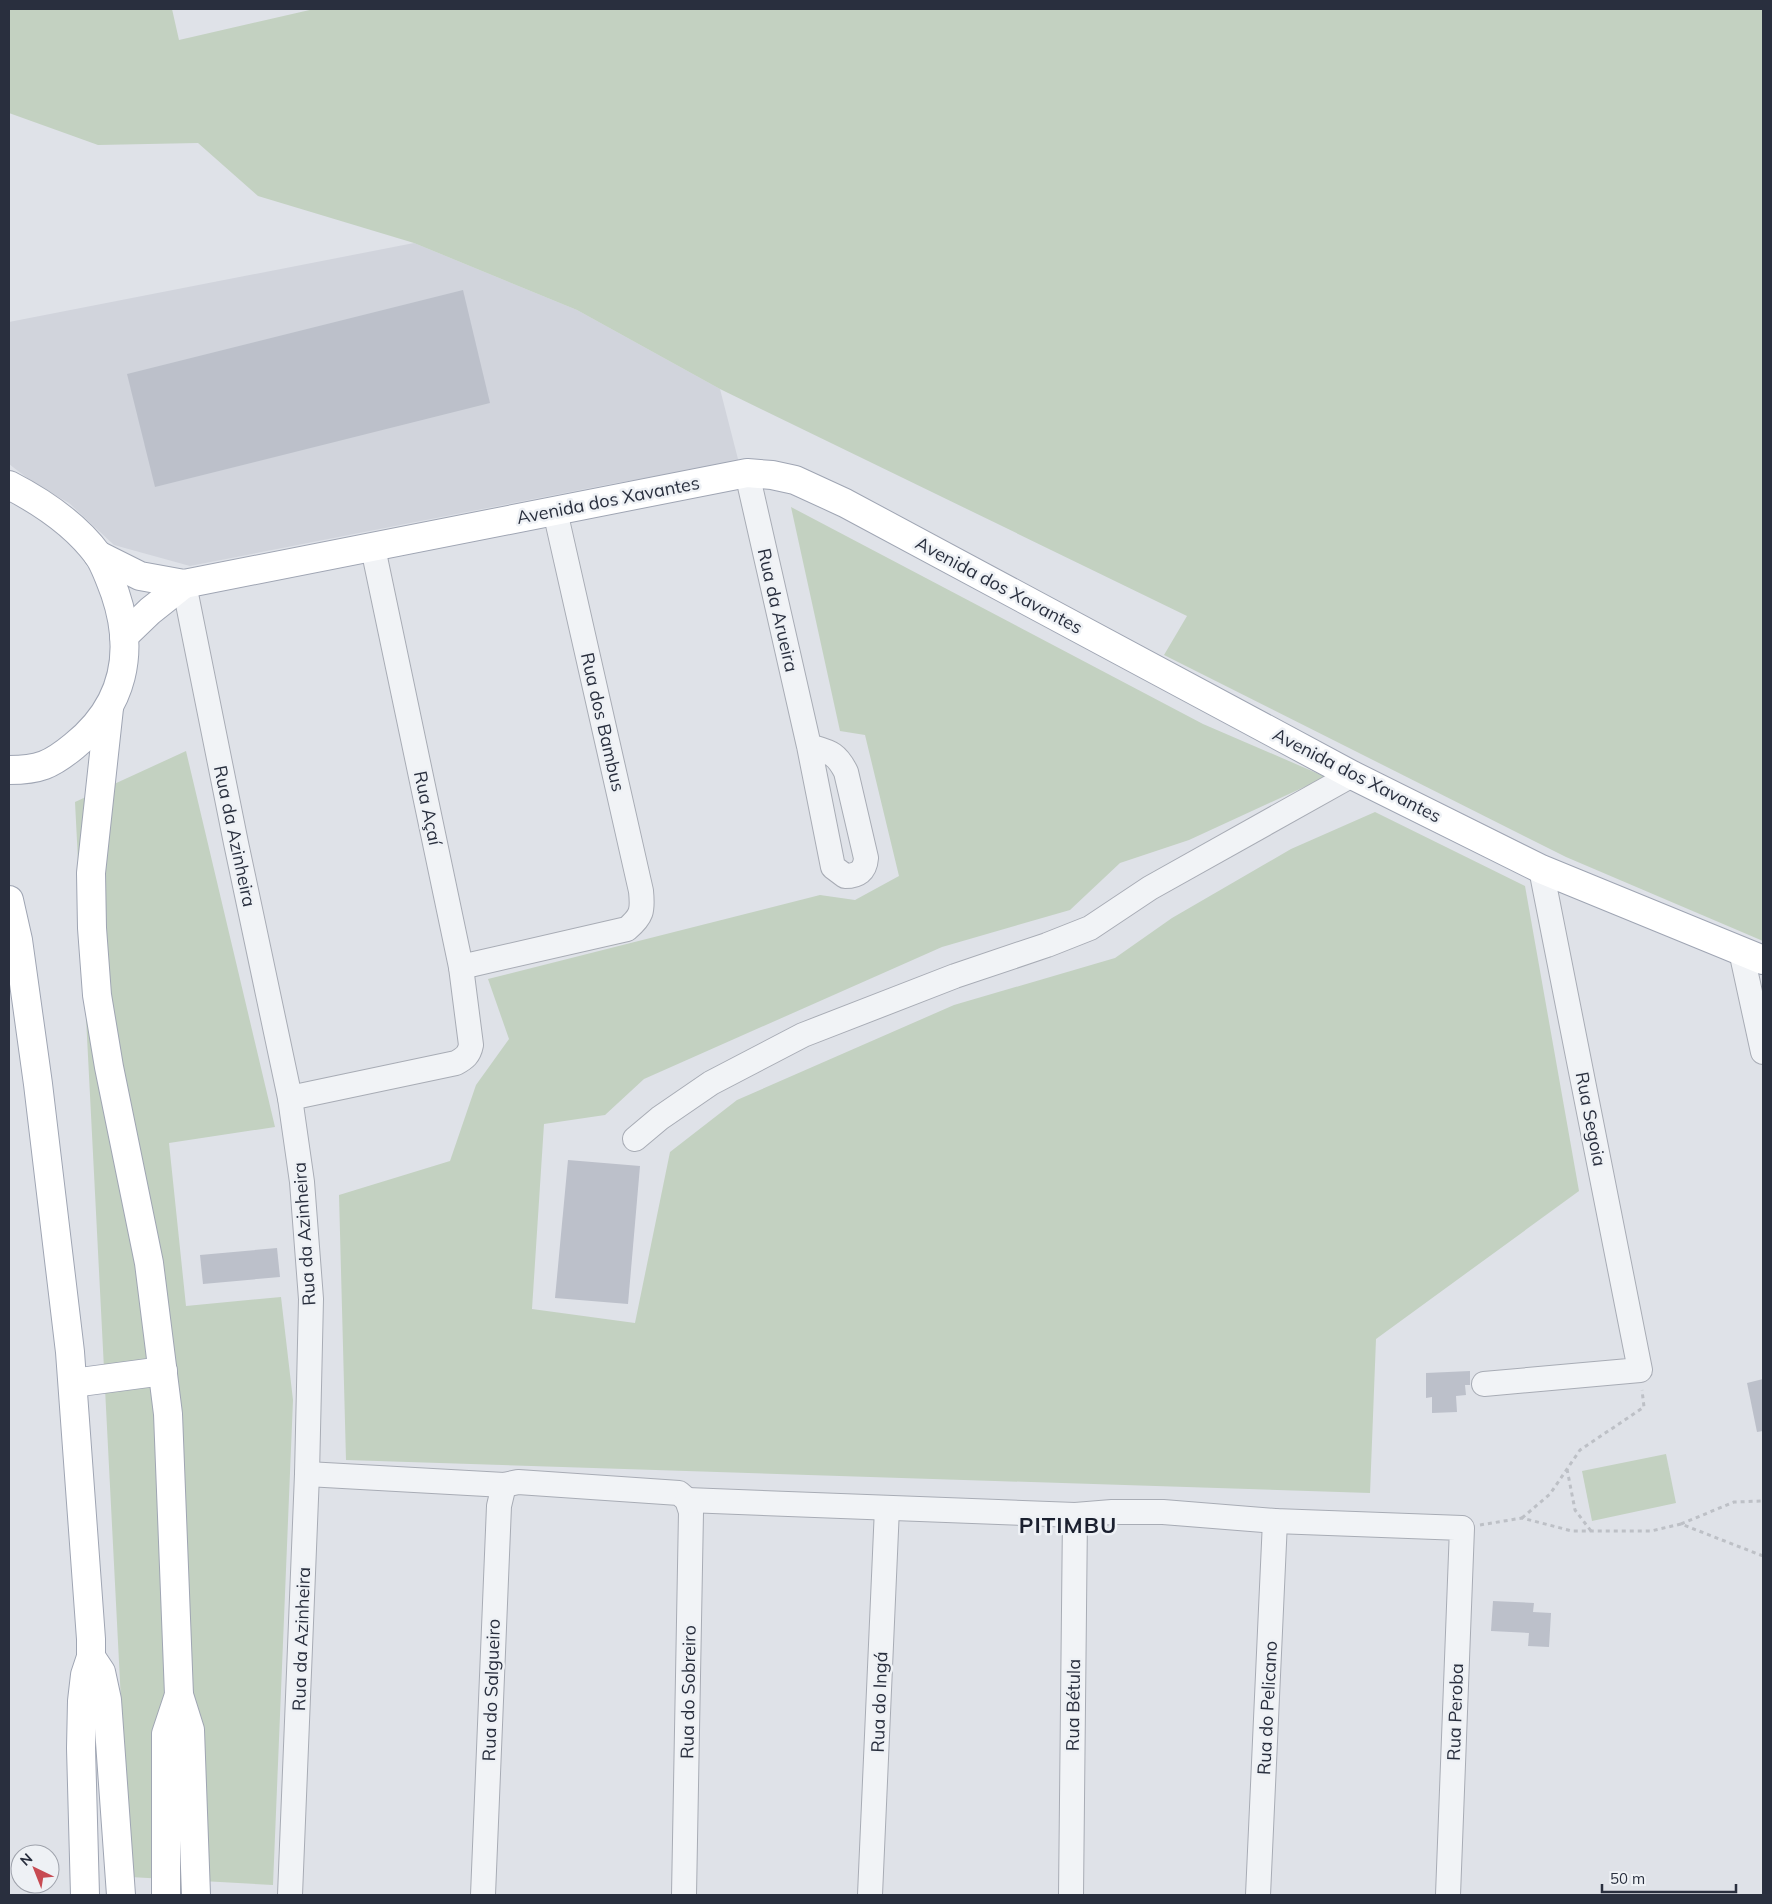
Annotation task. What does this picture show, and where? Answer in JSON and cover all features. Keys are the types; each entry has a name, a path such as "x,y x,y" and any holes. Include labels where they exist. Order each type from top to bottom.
{"main road":[{"name":"Avenida dos Xavantes","path":"98,555 140,576 184,584 747,473 772,475 794,480 844,503 1352,775 1541,869 1752,955"},
{"path":"9,485 54,512 98,555 120,608 124,636 124,663 110,708 92,873 94,957 97,995 109,1068 149,1263 168,1414 179,1687 190,1730 196,1895"},
{"name":"Avenida dos Xavantes","path":"124,636 150,611 184,584"},
{"path":"9,770 32,770 56,760 83,739 110,708"},
{"path":"9,900 18,940 37,1074 73,1383 91,1648 85,1676 81,1748 85,1895"},
{"path":"73,1383 162,1371"},
{"path":"91,1648 101,1672 107,1700 121,1895"},
{"path":"166,1895 166,1734 179,1687"}],"street":[{"name":"Rua da Arueira","path":"747,473 809,746 834,867 845,876 852,876 860,873 865,867 866,858 846,772 840,760 831,752 809,746"},
{"name":"Rua dos Bambus","path":"461,967 627,929 638,920 642,910 641,891 555,510"},
{"name":"Rua Açaí","path":"290,1098 456,1063 465,1058 470,1052 471,1045 461,967 373,548"},
{"name":"Rua da Azinheira","path":"184,584 290,1098 302,1182 311,1299 307,1474 290,1884"},
{"path":"635,1139 660,1118 711,1083 803,1035 955,976 1047,945 1090,928 1150,888 1352,775"},
{"name":"Rua Segoia","path":"1541,869 1640,1370"},
{"path":"1752,955 1763,1052"},
{"path":"1484,1384 1640,1370"},
{"path":"307,1474 504,1485 518,1482 683,1497 887,1508 1075,1515 1112,1512 1163,1512 1275,1522 1462,1528"},
{"name":"Rua do Salgueiro","path":"483,1895 499,1506 504,1485"},
{"name":"Rua do Sobreiro","path":"683,1497 691,1512 684,1895"},
{"name":"Rua do Ingá","path":"870,1895 887,1508"},
{"name":"Rua Bétula","path":"1071,1895 1075,1515"},
{"name":"Rua do Pelicano","path":"1258,1895 1275,1522"},
{"name":"Rua Peroba","path":"1448,1895 1462,1528"},
{"path":"279,1895 290,1884"}],"path":[{"path":"1522,1518 1550,1494 1580,1450 1644,1407 1640,1370"},
{"path":"1567,1469 1575,1510 1591,1531"},
{"path":"1462,1528 1522,1518 1572,1531 1651,1531 1681,1524 1734,1502 1763,1501"},
{"path":"1681,1524 1763,1556"}],"shaded area":[{"path":"414,243 577,310 720,389 739,463 616,483 190,566 114,545 69,503 35,484 9,464 9,322"}],"green space":[{"path":"9,9 172,9 179,40 314,9 1763,9 1763,941 1566,857 1164,655 1187,616 720,389 577,310 414,243 258,196 198,143 98,145 9,113"},
{"path":"791,507 1203,724 1326,777 1189,840 1120,863 1070,910 942,947 644,1079 605,1115 544,1124 532,1309 635,1323 670,1152 737,1100 954,1005 1115,958 1172,918 1291,849 1375,812 1525,886 1579,1191 1376,1339 1370,1493 346,1460 339,1195 450,1161 476,1085 509,1039 488,979 820,895 855,900 899,876 865,735 840,731"},
{"path":"186,751 275,1127 169,1143 186,1306 281,1297 293,1400 273,1885 130,1877 75,802"},
{"path":"1666,1454 1676,1503 1592,1521 1582,1471"}],"building":[{"path":"463,290 490,403 155,487 127,374"},
{"path":"568,1160 640,1166 628,1304 555,1298"},
{"path":"277,1248 280,1277 203,1284 200,1255"},
{"path":"1470,1371 1470,1385 1465,1385 1466,1395 1456,1396 1457,1412 1432,1413 1432,1397 1426,1398 1426,1373"},
{"path":"1763,1379 1763,1431 1757,1432 1747,1383"},
{"path":"1493,1601 1534,1603 1533,1612 1551,1613 1549,1647 1528,1646 1529,1633 1491,1631"}],"district":[{"name":"PITIMBU","path":"1068,1525"}]}
